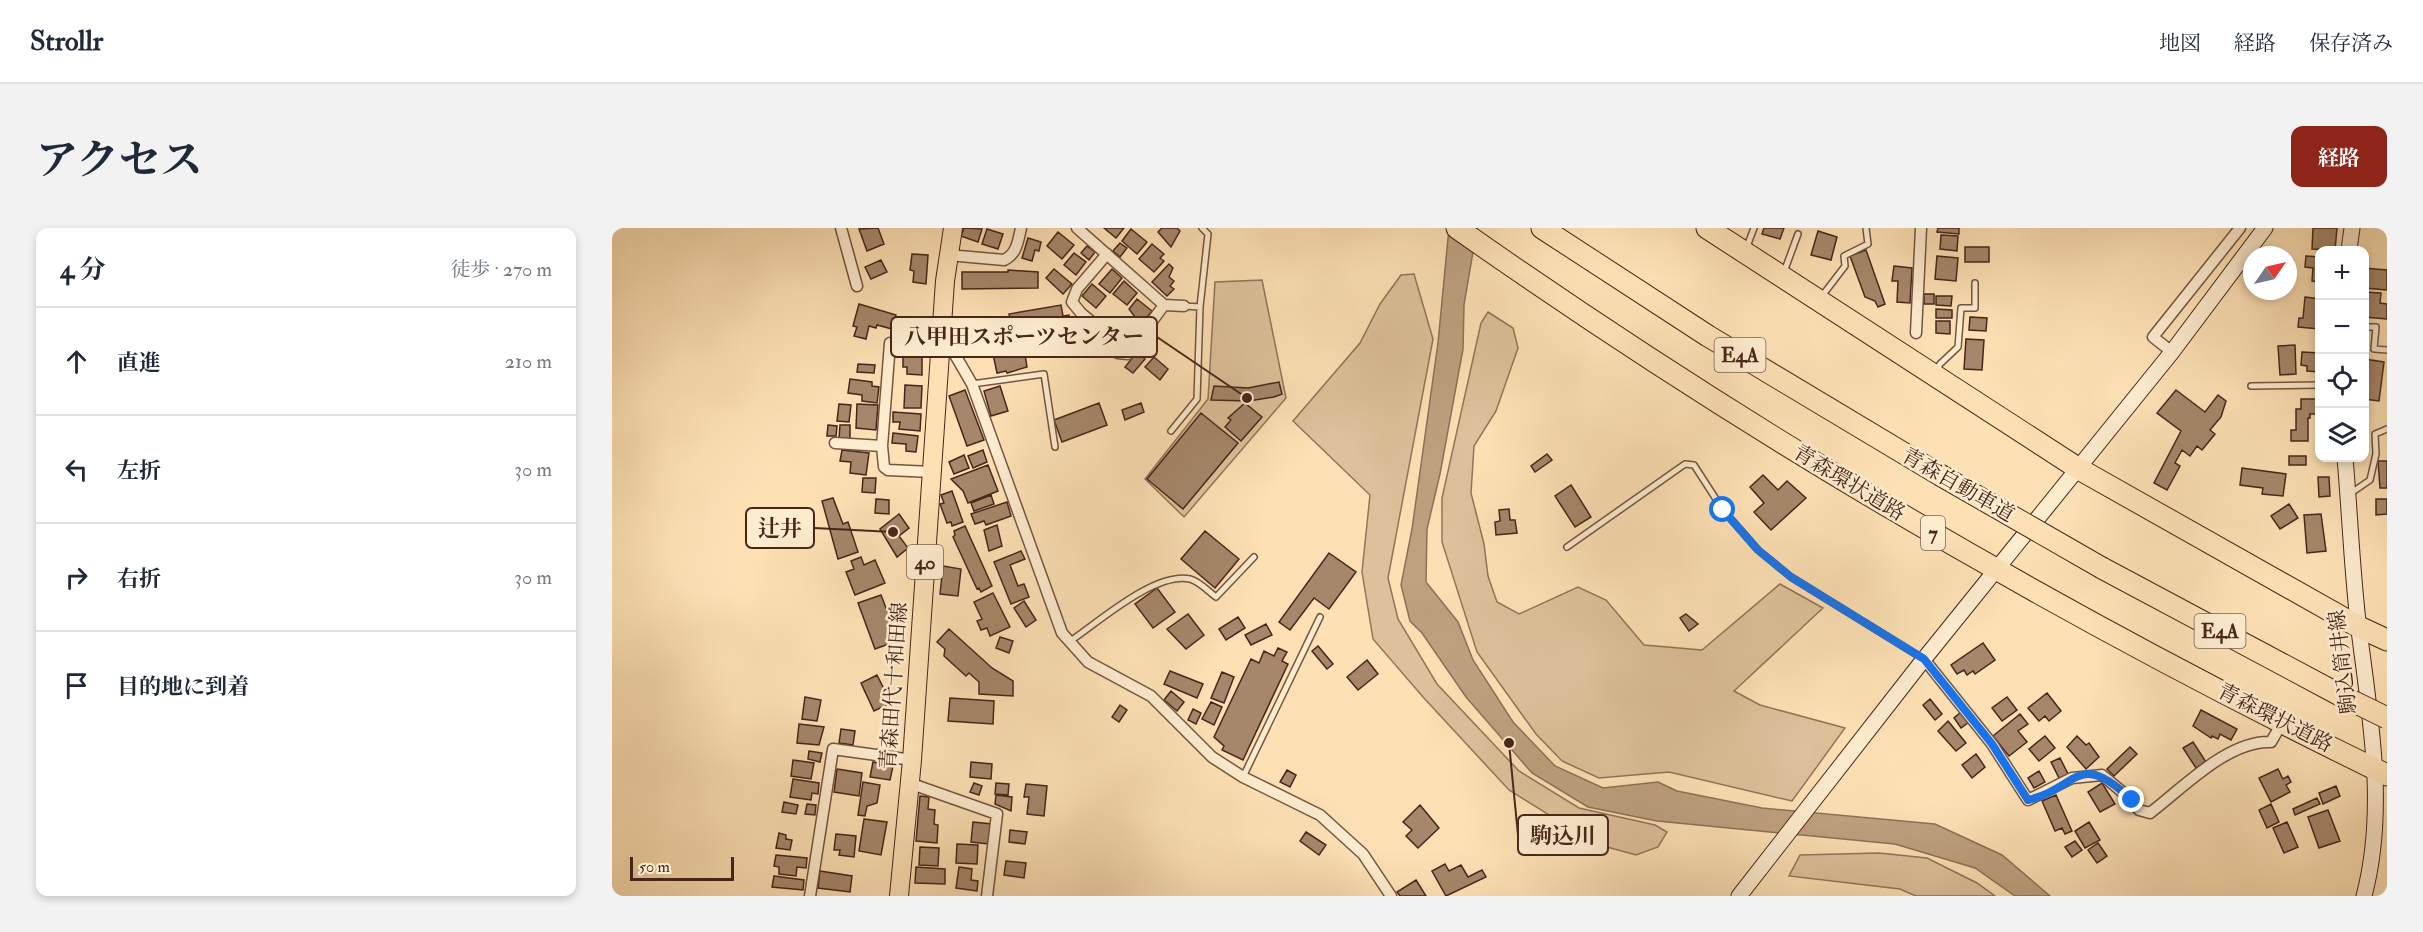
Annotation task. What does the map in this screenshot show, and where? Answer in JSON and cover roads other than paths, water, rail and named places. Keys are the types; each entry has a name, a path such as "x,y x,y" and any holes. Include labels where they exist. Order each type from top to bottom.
{"highway":[{"name":"青森環状道路","path":"1456,228 1613,336 1732,412 1996,570 2282,723 2382,773"},
{"name":"青森自動車道","path":"1542,228 1708,336 1941,476 2102,568 2387,718"},
{"path":"1707,228 2079,470 2359,627 2387,640"}],"main road":[{"name":"青森田代十和田線","path":"899,896 912,760 948,255 953,228"}],"street":[{"path":"841,228 857,286"},
{"path":"948,255 1004,260 1012,257 1021,228"},
{"path":"1916,333 1921,228"},
{"path":"2251,246 2265,228"},
{"path":"2350,246 2352,228"},
{"path":"1083,230 1164,305 1184,306"},
{"path":"2172,352 2153,337 2237,232 2248,246"},
{"path":"1107,254 1077,289 1072,302 1100,329 1112,348 1128,354 1164,305"},
{"path":"1739,896 1865,738 1924,659 2079,470 2172,352 2243,256"},
{"path":"943,333 972,384 1062,633 1069,642 1088,662 1151,696 1212,757 1243,777 1320,815 1362,854 1391,896"},
{"path":"890,343 882,462 888,470 932,472"},
{"path":"835,443 882,446"},
{"name":"駒込筒井線","path":"2345,462 2359,627 2382,773 2377,836 2364,896"},
{"path":"1924,659 1992,744 2028,800 2072,778 2102,775 2126,794 2139,810 2150,813 2228,753 2254,741 2271,742 2282,723"},
{"path":"810,896 833,749 912,760"},
{"path":"909,783 997,814 987,896"}],"lane":[{"path":"1171,431 1197,399 1200,307 1208,234 1202,228"},
{"path":"1744,252 1754,228"},
{"path":"1820,300 1845,266 1844,256 1868,244 1866,228"},
{"path":"1782,275 1798,234"},
{"path":"1935,375 1940,363 1958,347 1961,308 1975,308 1975,283"},
{"path":"1184,306 1200,307"},
{"path":"2369,327 2376,327 2374,349 2387,350"},
{"path":"972,384 1044,374 1055,447"},
{"path":"2251,386 2315,385"},
{"path":"2348,496 2370,480 2376,454 2375,434 2387,429"},
{"path":"1567,547 1685,464 1694,465 1723,510 1758,550 1791,577 1924,659"},
{"path":"1069,642 1156,583 1176,578 1192,580 1216,597 1254,557"},
{"path":"1243,777 1320,617"}],"place":[{"name":"八甲田スポーツセンター","path":"1247,398"},
{"name":"辻井","path":"893,532"},
{"name":"駒込川","path":"1509,743"}]}
